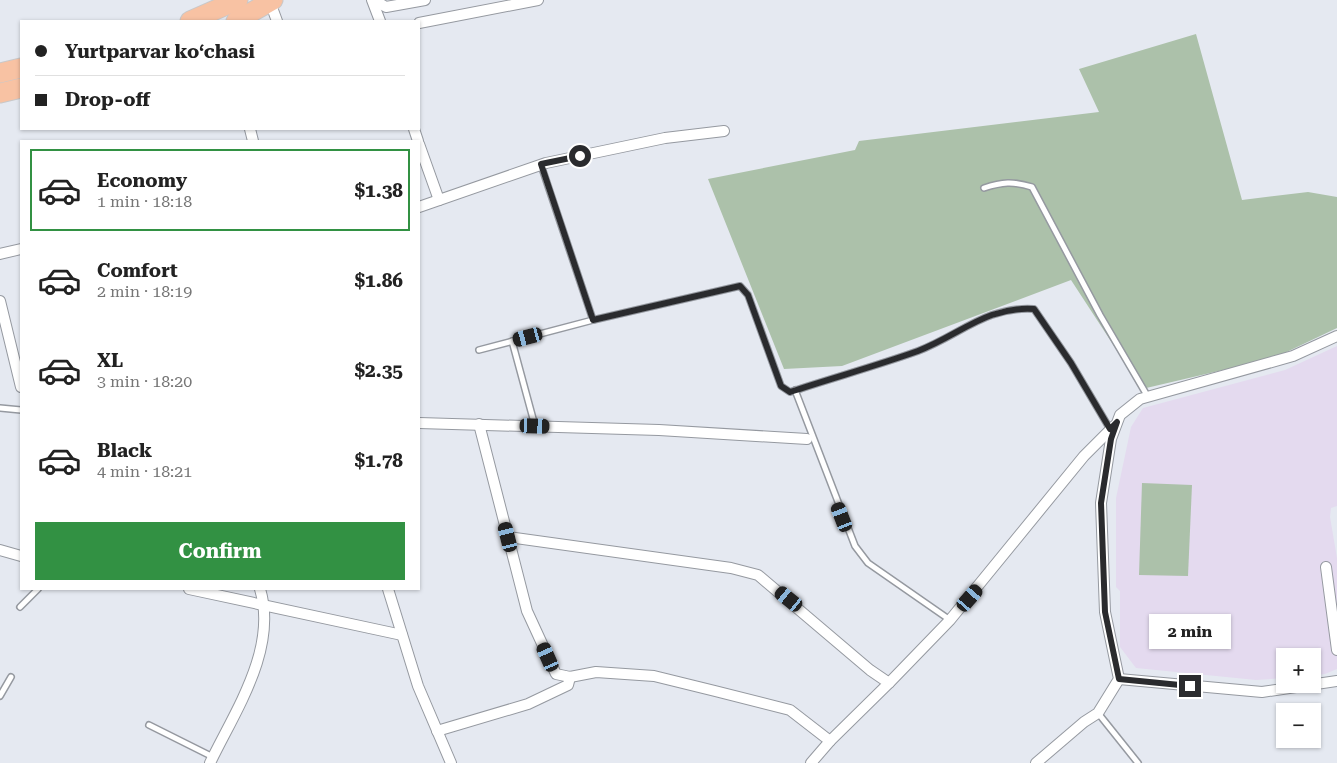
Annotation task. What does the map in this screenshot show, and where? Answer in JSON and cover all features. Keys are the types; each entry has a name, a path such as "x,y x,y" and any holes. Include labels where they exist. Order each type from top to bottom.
{"highway":[{"path":"192,20 238,0"},
{"path":"238,20 271,1"},
{"path":"0,73 20,68"},
{"path":"0,94 20,88"}],"street":[{"path":"373,0 386,7 425,0"},
{"path":"373,0 380,20"},
{"path":"420,24 538,0"},
{"path":"271,1 277,20"},
{"path":"420,207 541,164 665,138 724,131"},
{"path":"420,149 438,200"},
{"path":"0,254 20,249"},
{"path":"0,301 20,383"},
{"path":"1036,763 1098,713 1119,679 1105,612 1101,503 1111,439 1114,426 1120,415 1140,399 1293,356 1337,336"},
{"path":"420,423 535,426 807,439"},
{"path":"479,424 527,611 556,674 570,677 596,672 654,676 715,691 790,710 830,742"},
{"path":"811,763 950,620 1084,456 1114,426"},
{"path":"508,537 732,568 758,574 870,670 889,682"},
{"path":"0,550 20,556"},
{"path":"1326,567 1337,650"},
{"path":"194,590 402,635"},
{"path":"212,760 251,679 263,633 265,605 260,590"},
{"path":"388,590 418,686 451,763"},
{"path":"438,731 528,704 568,686 570,677"},
{"path":"1119,679 1262,692 1337,681"}],"lane":[{"path":"541,164 593,320"},
{"path":"984,188 1005,182 1017,182 1032,187 1100,314 1148,397"},
{"path":"479,350 593,320 740,286 748,295 781,386 790,392 920,350 999,311 1016,308 1034,309 1114,426"},
{"path":"512,341 535,426"},
{"path":"795,390 855,546 868,562 950,620"},
{"path":"0,408 20,410"},
{"path":"20,607 37,590"},
{"path":"0,696 11,678"},
{"path":"1098,713 1138,763"},
{"path":"149,725 212,760"}],"shaded area":[{"path":"1337,346 1337,506 1331,508 1330,517 1337,558 1337,669 1321,674 1321,648 1276,648 1276,679 1256,680 1136,668 1120,647 1120,591 1116,587 1116,498 1131,427 1143,408 1285,370"}],"green space":[{"path":"1196,34 1242,200 1308,192 1337,197 1337,328 1274,358 1142,389 1071,280 842,366 784,369 708,179 855,150 859,141 1099,112 1079,69"},
{"path":"1142,483 1192,485 1188,576 1139,575"}],"route":[{"path":"580,156 541,164 593,320 740,286 748,295 781,386 790,392 920,350 999,311 1016,308 1034,309 1071,363 1110,429 1117,422 1111,439 1101,503 1105,612 1119,679 1190,686"}]}
